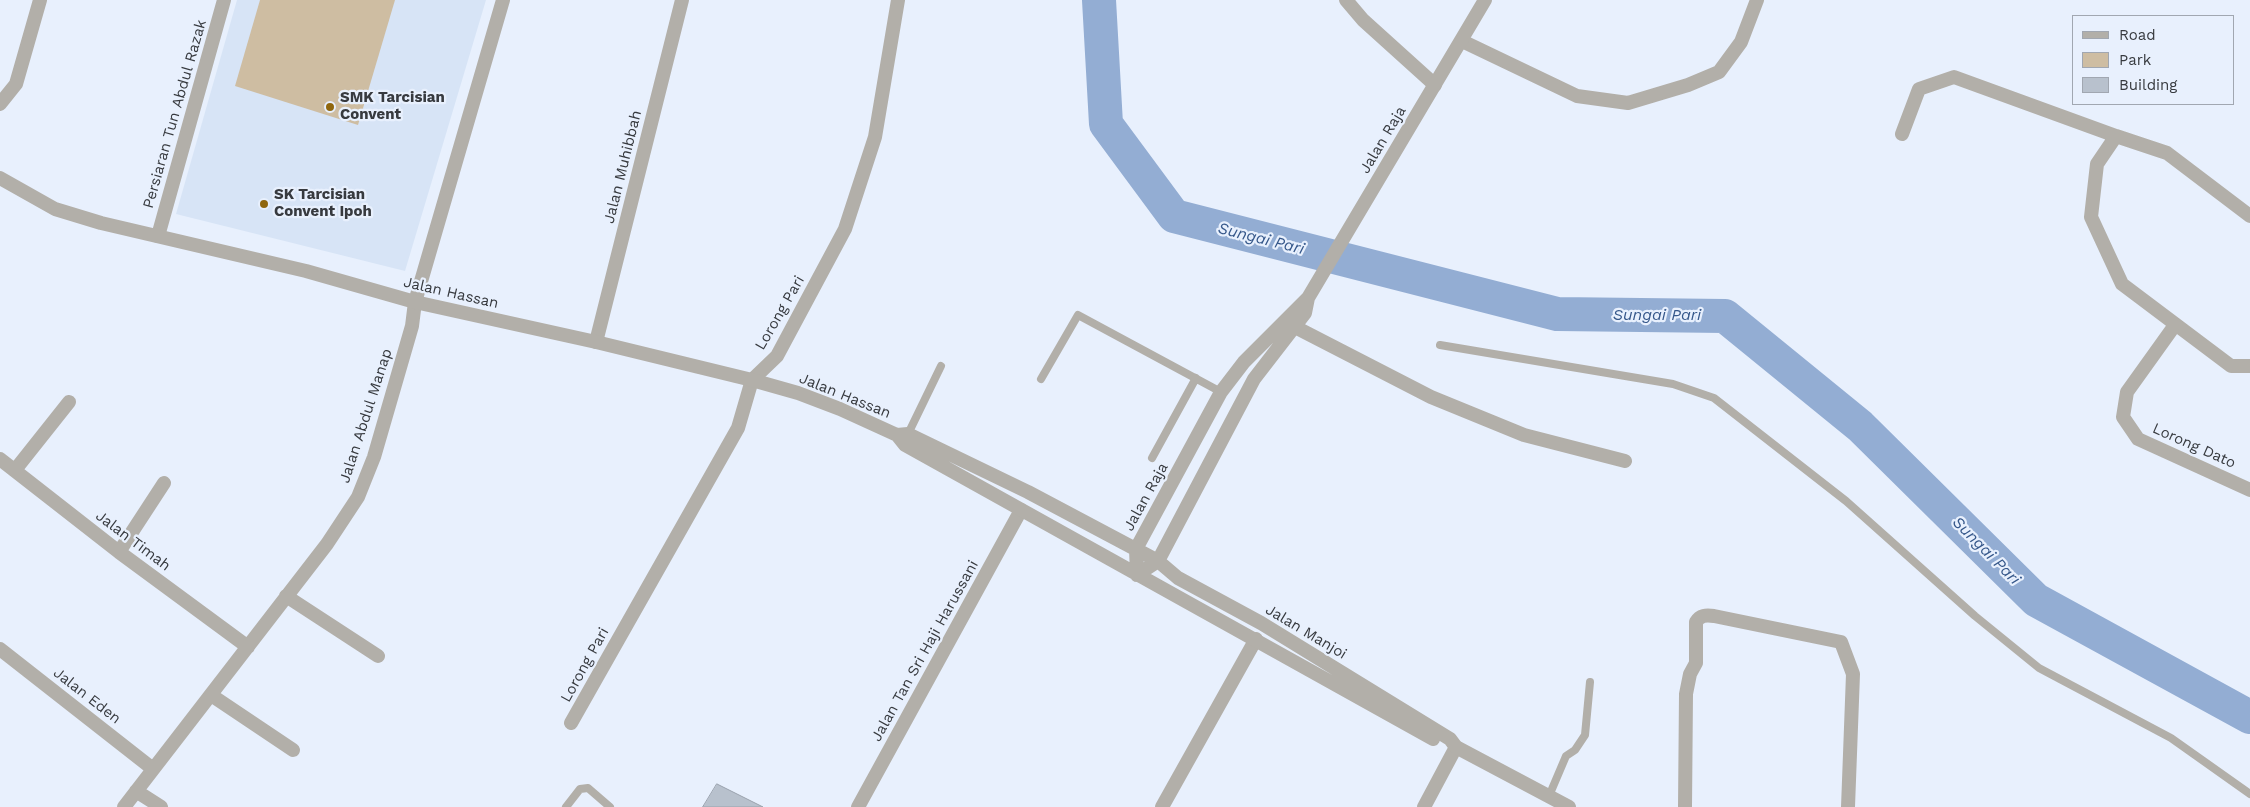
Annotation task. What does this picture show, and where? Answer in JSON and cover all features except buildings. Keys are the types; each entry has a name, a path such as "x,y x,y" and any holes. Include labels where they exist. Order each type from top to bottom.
{"street":[{"path":"0,104 16,84 40,0"},
{"name":"Persiaran Tun Abdul Razak","path":"158,236 224,0"},
{"name":"Jalan Abdul Manap","path":"124,807 327,544 358,497 377,448 412,326 415,302 503,0"},
{"name":"Jalan Muhibbah","path":"596,342 682,0"},
{"name":"Lorong Pari","path":"571,723 738,428 752,380 778,356 845,229 875,137 898,0"},
{"path":"1346,0 1363,20 1435,85"},
{"name":"Jalan Raja","path":"1137,575 1136,549 1221,392 1244,362 1308,298 1485,0"},
{"path":"1462,41 1577,96 1628,103 1688,85 1719,72 1741,42 1757,0"},
{"path":"1902,134 1919,89 1954,77 2167,153 2250,216"},
{"path":"2116,136 2097,164 2090,217 2122,284 2231,366 2250,366"},
{"name":"Jalan Hassan","path":"0,178 54,209 306,271 415,302 596,342 798,393 903,435 1028,492 1136,549"},
{"name":"Jalan Raja","path":"1137,575 1158,561 1254,379 1305,313 1308,298"},
{"name":"Lorong Dato","path":"2175,325 2126,392 2123,417 2138,439 2250,490"},
{"path":"1295,326 1432,397 1524,435 1625,461"},
{"path":"15,470 68,402"},
{"name":"Jalan Hassan","path":"903,435 905,445 1137,575"},
{"name":"Jalan Timah","path":"0,459 119,552 248,647"},
{"path":"119,552 164,483"},
{"name":"Jalan Tan Sri Haji Harussani","path":"858,807 1021,510 1028,492"},
{"name":"Jalan Manjoi","path":"1136,549 1158,561 1178,578 1260,623 1450,739 1456,747"},
{"name":"Jalan Manjoi","path":"1137,575 1256,639 1446,746 1456,747 1569,807"},
{"path":"286,596 378,656"},
{"path":"1685,807 1686,694 1690,674 1696,663 1696,622 1698,618 1704,615 1841,642 1853,674 1848,807"},
{"path":"1162,807 1256,639"},
{"name":"Jalan Eden","path":"0,648 153,769"},
{"path":"211,695 293,750"},
{"path":"1424,807 1456,747"},
{"path":"136,791 161,807"}],"lane":[{"path":"1041,379 1078,314 1221,392"},
{"path":"1440,345 1673,384 1714,398 1846,501 1974,616 2039,668 2171,738 2250,794"},
{"path":"903,435 941,366"},
{"path":"1152,458 1196,378"},
{"path":"1549,796 1566,756 1574,750 1585,735 1590,682"},
{"path":"566,807 580,789 588,788 610,807"}],"shaded area":[{"name":"SMK Tarcisian Convent","path":"237,0 486,0 405,271 176,214"}],"green space":[{"path":"260,0 395,0 358,125 235,86"}],"waterway":[{"name":"Sungai Pari","path":"1099,0 1106,124 1174,216 1557,314 1725,316 1860,426 2036,600 2250,717"}],"place":[{"name":"SMK Tarcisian Convent","path":"330,107"},
{"name":"SK Tarcisian Convent Ipoh","path":"264,204"}]}
